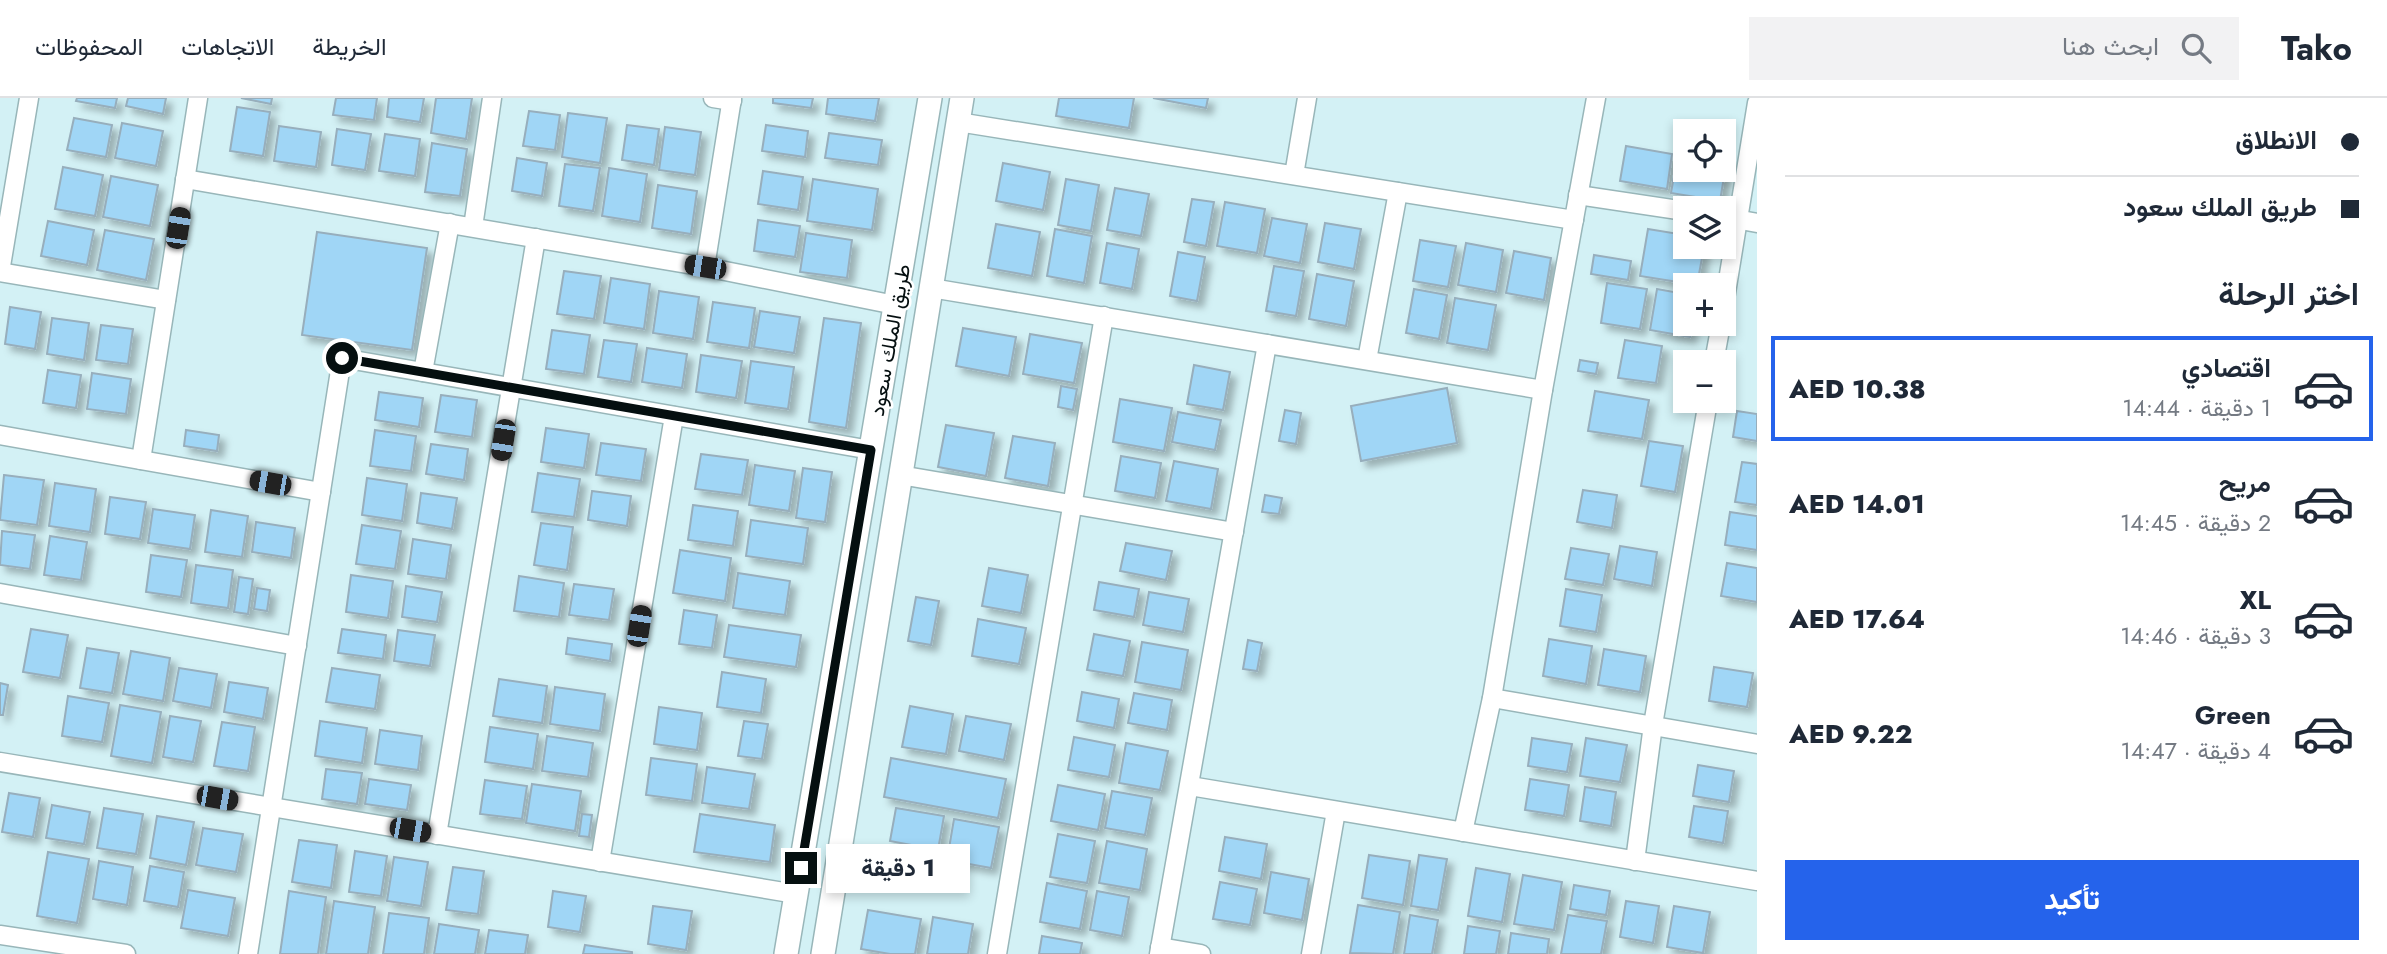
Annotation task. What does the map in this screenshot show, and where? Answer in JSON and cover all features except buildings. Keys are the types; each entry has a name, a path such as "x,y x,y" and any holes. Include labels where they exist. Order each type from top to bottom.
{"main road":[{"name":"طريق الملك سعود","path":"786,954 930,98"},
{"name":"طريق الملك سعود","path":"823,954 962,98"}],"street":[{"path":"29,98 0,272 166,300"},
{"path":"141,460 198,98"},
{"path":"473,227 492,98"},
{"path":"705,267 732,100 713,98"},
{"path":"1294,175 1307,98"},
{"path":"1464,832 1492,698 1543,390 1596,98"},
{"path":"1736,197 1757,103"},
{"path":"958,122 1574,220"},
{"path":"185,179 705,267 895,305"},
{"path":"1367,360 1398,192"},
{"path":"1578,195 1673,210"},
{"path":"1736,220 1757,223"},
{"path":"423,372 450,223"},
{"path":"437,835 536,238"},
{"path":"931,288 1543,390"},
{"path":"997,954 1104,316"},
{"path":"1201,954 1160,950 1267,344"},
{"path":"248,954 342,358 871,450"},
{"path":"1635,861 1653,725 1706,413"},
{"path":"600,862 674,416"},
{"path":"0,435 321,492"},
{"path":"900,475 1234,532"},
{"path":"0,593 297,646"},
{"path":"1492,698 1757,744"},
{"path":"0,762 796,894"},
{"path":"1190,786 1757,881"},
{"path":"1311,954 1336,811"},
{"path":"0,935 126,954"}],"route":[{"path":"342,358 871,450 801,868"}]}
